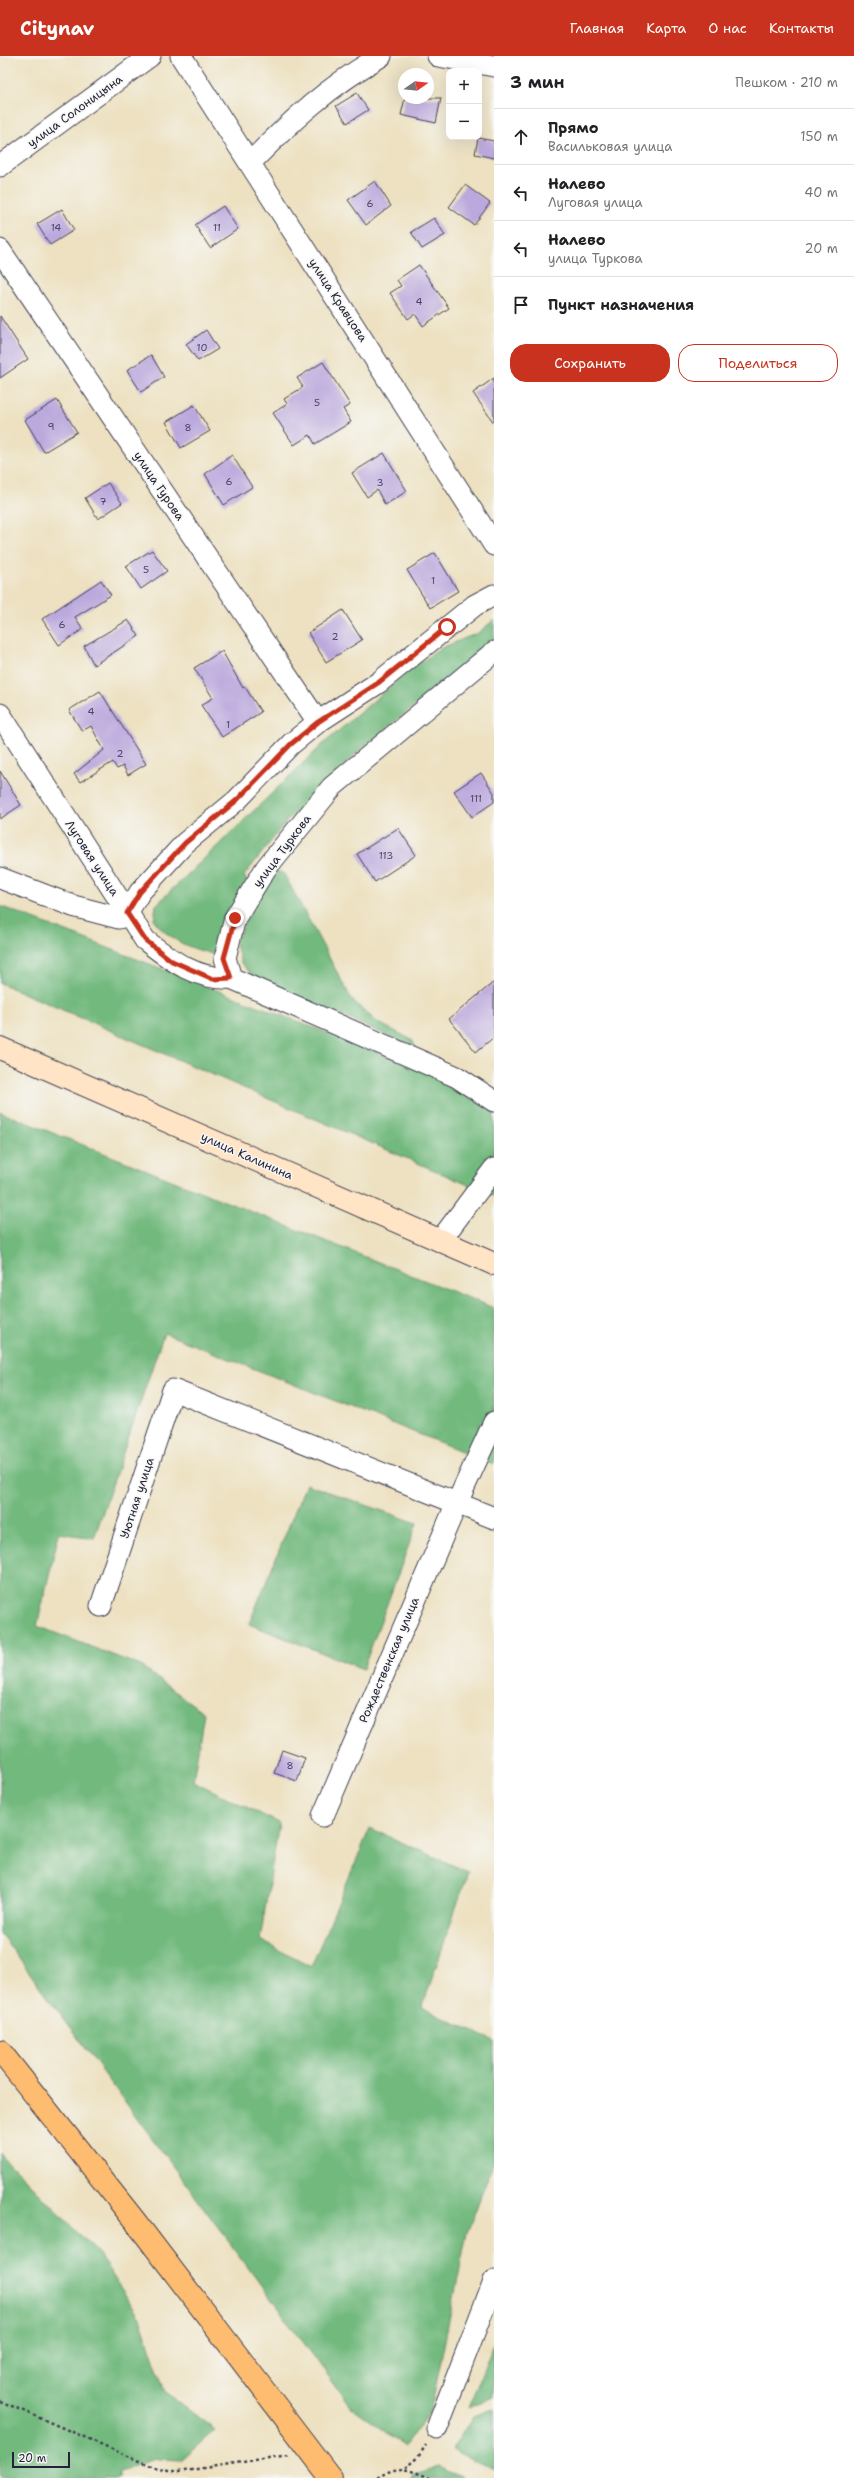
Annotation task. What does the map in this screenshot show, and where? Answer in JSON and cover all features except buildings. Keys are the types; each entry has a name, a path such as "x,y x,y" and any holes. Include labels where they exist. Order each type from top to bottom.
{"main road":[{"name":"улица Калинина","path":"0,1048 440,1242 494,1264"},
{"path":"0,2051 136,2221 331,2478"}],"street":[{"name":"улица Солоницына","path":"0,166 150,56"},
{"name":"улица Кравцова","path":"181,56 494,545"},
{"path":"250,163 292,119 345,78 381,56"},
{"path":"438,56 494,66"},
{"name":"улица Гурова","path":"0,250 318,722"},
{"path":"0,878 73,906 119,918 127,913 140,892 185,843 237,800 291,744 318,722 378,683 475,605 494,595"},
{"name":"улица Туркова","path":"231,978 224,958 235,918 266,868 332,787 494,652"},
{"name":"Луговая улица","path":"0,714 145,940 172,961 213,979 231,978"},
{"path":"231,978 457,1077 494,1102"},
{"path":"440,1242 494,1169"},
{"name":"Уютная улица","path":"101,1606 173,1390 456,1504"},
{"name":"Рождественская улица","path":"323,1816 456,1504 494,1422"},
{"path":"456,1504 494,1518"},
{"path":"437,2428 494,2281"}],"path":[{"path":"0,2401 154,2466 178,2472 312,2451"},
{"path":"376,2478 388,2471 405,2468 418,2457 437,2428"},
{"path":"405,2468 430,2478"}],"green space":[{"path":"494,620 494,643 363,747 285,823 244,876 249,884 216,955 190,947 174,939 160,928 154,920 156,905 322,745 407,672 441,648 478,633"},
{"path":"274,870 284,874 352,1000 377,1022 412,1040 416,1048 256,979 241,963 235,941"},
{"path":"0,906 451,1081 494,1111 494,1196 0,983"},
{"path":"0,1112 494,1308 494,1464 164,1333 94,1538 59,1533 37,1626 141,1666 204,1713 193,1781 279,1823 260,1940 311,1967 370,1828 468,1872 422,2008 494,2041 494,2161 467,2233 431,2409 405,2446 352,2408 0,1933"},
{"path":"306,1484 417,1523 363,1669 249,1624"},
{"path":"0,2154 98,2253 140,2318 165,2392 215,2430 181,2460 156,2459 119,2471 119,2478 0,2478"},
{"path":"494,2343 494,2397 469,2407"},
{"path":"494,2409 494,2469 452,2450 473,2416"},
{"path":"438,2467 464,2478 412,2478 411,2475"}],"route":[{"path":"235,918 224,958 231,978 213,979 172,961 145,940 127,913 140,892 185,843 237,800 291,744 318,722 378,683 447,627"}]}
